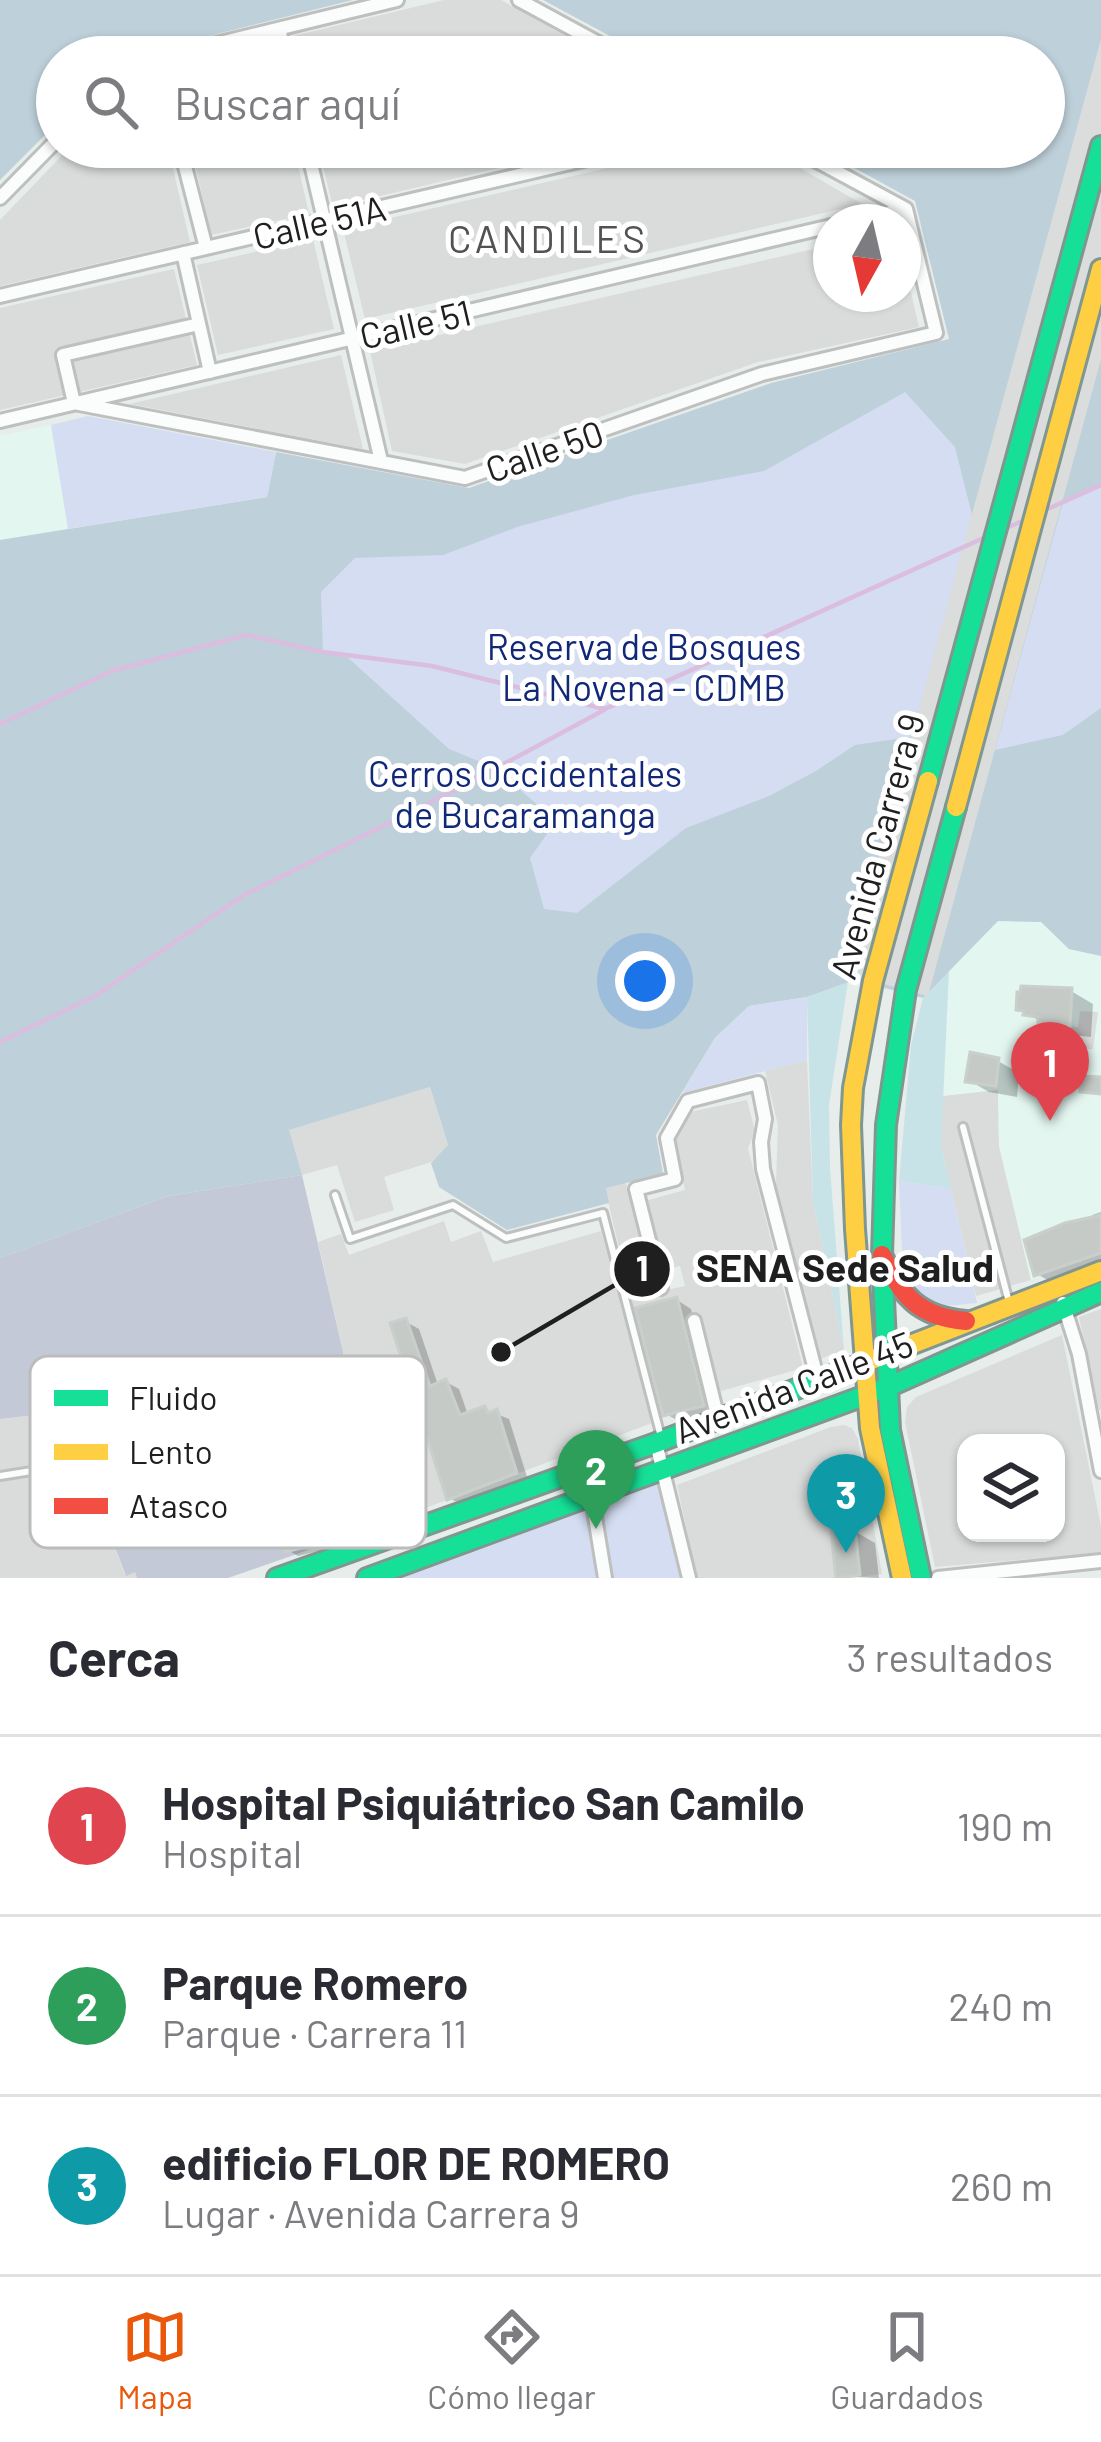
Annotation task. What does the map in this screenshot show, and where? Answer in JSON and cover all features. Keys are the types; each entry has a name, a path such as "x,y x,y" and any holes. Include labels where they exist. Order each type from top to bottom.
{"main road":[{"name":"Avenida Carrera 9","path":"902,1578 867,1394 851,1125 858,1050 872,981 1101,146"},
{"name":"Avenida Carrera 9","path":"921,1578 890,1430 882,1255 886,1125 906,990 1101,269"},
{"path":"882,1255 896,1286 915,1306 936,1317 972,1320"},
{"name":"Avenida Calle 45","path":"426,1525 659,1442 1101,1271"},
{"name":"Avenida Calle 45","path":"380,1576 888,1387 1101,1292"},
{"name":"Avenida Calle 45","path":"277,1578 362,1548"}],"street":[{"path":"247,36 397,0"},
{"path":"519,0 585,36"},
{"path":"279,28 281,36"},
{"path":"0,198 36,161"},
{"path":"185,168 206,248"},
{"path":"312,168 381,461"},
{"name":"Calle 51A","path":"0,296 548,168"},
{"path":"831,168 898,204"},
{"name":"Calle 51","path":"0,421 813,230"},
{"path":"183,253 210,371"},
{"name":"Calle 50","path":"74,403 465,478 762,374 936,333 921,270"},
{"path":"74,403 63,356 199,324"},
{"path":"661,1288 636,1189 675,1179 667,1138 688,1101 758,1083 765,1119 763,1169 818,1381"},
{"path":"1057,1288 1096,1419 1101,1471"},
{"path":"694,1321 718,1419"},
{"path":"659,1442 689,1578"},
{"path":"587,1468 605,1578"},
{"path":"938,1578 1101,1561"}],"lane":[{"path":"963,1127 1010,1306"},
{"path":"335,1195 350,1239 452,1205 506,1238 603,1213 659,1442"},
{"path":"0,1476 30,1471"}],"shaded area":[{"path":"444,0 501,0 566,36 293,36"},
{"path":"50,168 173,168 190,242 0,286 0,220"},
{"path":"196,168 299,168 309,214 211,235"},
{"path":"323,168 499,168 333,207"},
{"path":"607,168 800,168 862,204 813,204 813,215 365,319 343,229"},
{"path":"313,239 334,329 218,355 197,265"},
{"path":"813,249 813,312 916,312 919,327 758,362 465,464 392,451 370,351"},
{"path":"174,269 197,365 0,410 0,308"},
{"path":"341,355 363,449 130,404"},
{"path":"51,425 68,529 0,540 0,436"},
{"path":"998,921 1041,922 1069,949 1101,956 1101,1253 1031,1280 999,1146 998,1090 942,1096 949,970"},
{"path":"949,970 941,1147 951,1189 899,1181 911,1045 923,998"},
{"path":"848,982 829,1105 844,1350 813,1201 807,997"},
{"path":"1080,1011 1098,1012 1093,1049 1077,1049 1074,1075 1035,1073 1042,1024 1078,1027"},
{"path":"807,1060 813,1201 844,1350 820,1359 776,1184 778,1125 765,1071"},
{"path":"430,1087 448,1146 431,1162 384,1177 394,1210 355,1222 337,1165 302,1175 288,1130"},
{"path":"998,1089 999,1146 1031,1280 976,1296 941,1147 942,1096"},
{"path":"747,1100 755,1131 748,1148 803,1368 703,1396 677,1298 633,1308 605,1188 626,1183 653,1293 685,1286 680,1266 662,1270 645,1201 685,1190 674,1144 690,1112"},
{"path":"302,1175 344,1356 30,1356 30,1416 0,1419 0,1258 168,1196"},
{"path":"444,1221 451,1242 481,1231 493,1262 601,1231 652,1423 426,1508 426,1356 344,1356 318,1242 341,1234 349,1255"},
{"path":"1101,1309 1101,1410 1099,1410 1079,1317"},
{"path":"1062,1335 1101,1526 1101,1553 935,1567 905,1422 907,1407 916,1397"},
{"path":"30,1416 30,1548 115,1548 125,1575 135,1572 137,1578 0,1578 0,1419"},
{"path":"844,1425 858,1439 882,1574 697,1578 677,1485"},
{"path":"115,1548 314,1548 228,1578 137,1578 135,1572 126,1576"}],"green space":[{"path":"0,0 353,0 208,36 36,36 36,144 0,180"},
{"name":"Cerros Occidentales de Bucaramanga","path":"543,0 1101,0 1101,956 1069,949 1041,922 998,921 923,998 854,980 807,997 749,1006 715,1038 656,1135 663,1174 606,1188 609,1203 507,1230 439,1187 431,1163 448,1145 430,1087 289,1130 302,1175 168,1196 0,1258 0,540 267,497 276,452 469,488 771,383 949,339 921,225 921,204 854,168 1065,168 1065,36 610,36"},
{"name":"Reserva de Bosques La Novena - CDMB","path":"905,392 955,447 972,515 923,735 855,745 769,796 686,828 577,913 544,909 530,858 556,821 495,768 449,749 345,655 323,652 321,592 355,558 443,555 517,527 634,495 764,471"},
{"path":"88,416 276,452 267,497 68,529 51,425"},
{"path":"1101,485 1101,708 1063,735 995,750 1063,502"},
{"path":"807,997 807,1060 682,1093 715,1038 749,1006"},
{"path":"899,1181 951,1189 977,1303 933,1303 910,1284 903,1272"},
{"path":"659,1481 682,1578 386,1578"}],"pier":[{"path":"1101,39 1101,359 928,996 847,974"}],"building":[{"path":"1021,986 1072,988 1070,1026 1038,1023 1038,1017 1016,1010"},
{"path":"970,1052 999,1058 996,1086 965,1082"},
{"path":"1080,1076 1101,1077 1101,1094 1080,1092"},
{"path":"1101,1215 1101,1253 1034,1276 1024,1240"},
{"path":"677,1297 704,1406 663,1416 635,1308"},
{"path":"406,1318 419,1356 401,1356 390,1323"},
{"path":"426,1375 430,1386 446,1379 460,1415 485,1406 488,1413 497,1409 517,1473 447,1500 426,1435"},
{"path":"855,1528 860,1575 836,1578 831,1531"}],"waterway":[{"path":"1043,511 1101,485"},
{"path":"1004,529 1027,519"},
{"path":"0,724 112,671 246,635 323,652 432,666 605,709 988,536"},
{"path":"0,1042 95,996 244,895 604,710"}],"traffic: fast":[{"path":"928,781 1101,146"},
{"path":"921,1578 890,1430 882,1255 886,1125 906,990 956,807"},
{"path":"367,1578 888,1387 1101,1292"},
{"path":"426,1525 843,1371"},
{"path":"277,1578 361,1548"}],"traffic: slow":[{"path":"956,807 1101,269"},
{"path":"902,1578 870,1428 851,1125 853,1088 873,981 928,781"},
{"path":"843,1371 1101,1271"}],"traffic: jam":[{"path":"882,1255 914,1302 936,1315 966,1321"}],"place":[{"name":"Hospital Psiquiátrico San Camilo","path":"1050,1121"},
{"name":"SENA Sede Salud","path":"501,1352"},
{"name":"Parque Romero","path":"596,1529"},
{"name":"edificio FLOR DE ROMERO","path":"846,1553"}],"district":[{"name":"CANDILES","path":"548,237"}]}
